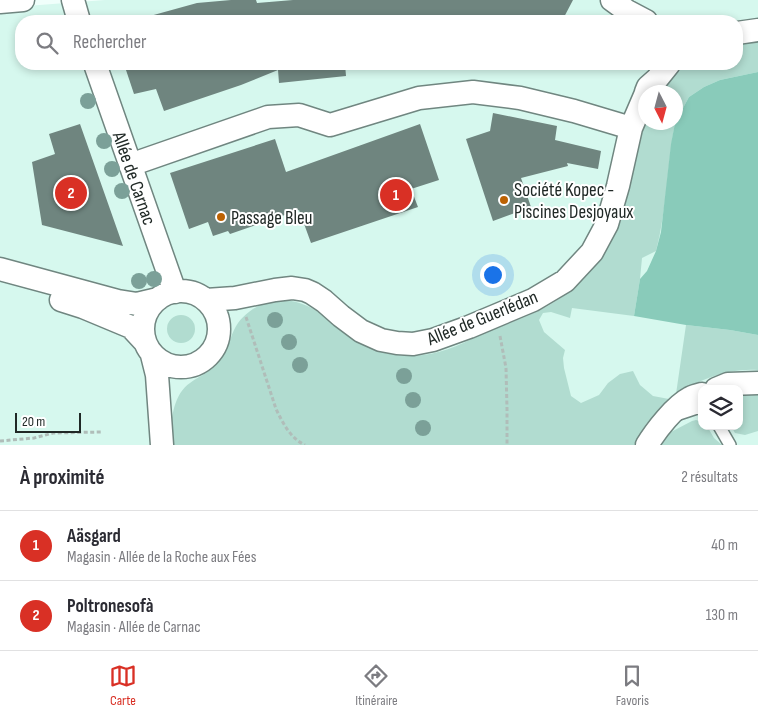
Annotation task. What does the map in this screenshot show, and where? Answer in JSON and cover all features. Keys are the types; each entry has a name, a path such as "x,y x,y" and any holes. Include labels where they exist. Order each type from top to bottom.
{"street":[{"path":"0,2 23,0"},
{"path":"73,0 77,15"},
{"path":"743,32 758,30"},
{"name":"Allée de Carnac","path":"97,70 130,165 166,295"},
{"name":"Allée de Guerlédan","path":"206,300 235,298 292,288 305,290 324,301 361,331 380,340 413,344 433,340 533,300 565,281 592,252 607,224 631,128 654,78"},
{"path":"130,165 268,117 299,115 330,125 419,98 473,92 538,102 631,128"},
{"path":"0,269 118,301 137,304 183,291 191,293 206,300 212,308 217,317 219,327 218,338 215,348 200,363 180,368 170,366 160,362 130,327 82,307 0,282"},
{"path":"161,444 158,374 143,332 143,322 151,305 166,295"},
{"path":"726,385 758,383"},
{"path":"647,445 661,424 690,398 698,395"}],"lane":[{"path":"668,418 698,408"},
{"path":"721,430 730,445"}],"path":[{"path":"235,298 245,314 276,409 291,434 300,443 305,445"},
{"path":"491,318 499,332 506,368 507,445"},
{"path":"0,442 34,438 53,433 101,432"}],"shaded area":[{"path":"105,0 758,0 758,445 0,445 0,8"},
{"path":"758,39 758,72 720,80 704,87 689,97 683,109 683,85 660,85 673,70 743,70 743,41"},
{"path":"758,72 758,335 634,316 640,279 647,271 656,251 661,232 674,130 683,130 683,108 689,97 704,87 720,80"},
{"path":"638,130 674,130 660,235 656,251 642,258 634,316 572,308 570,318 551,312 543,313 539,320 544,332 565,350 563,358 564,368 571,396 581,403 599,395 608,383 620,374 633,371 640,385 653,396 669,399 646,424 634,445 171,445 173,411 179,395 190,383 219,362 237,325 251,310 265,303 281,300 296,302 311,307 365,344 384,353 412,356 439,352 533,313 551,304 571,290 585,277 602,256 610,237"},
{"path":"181,315 191,319 195,329 191,339 181,343 171,339 167,329 171,319"},
{"path":"686,325 758,335 758,370 725,373 695,384 676,394"},
{"path":"743,394 758,394 758,431 745,435 735,433 733,430 743,430"},
{"path":"692,421 698,421 698,430 709,430 714,438 722,445 659,445 669,433"}],"building":[{"path":"231,0 256,0 257,3 293,0 573,0 565,15 154,15 197,3"},
{"path":"126,70 278,70 241,85 164,111 156,89 134,94"},
{"path":"278,70 346,70 346,76 279,83"},
{"path":"493,113 557,126 555,140 601,151 598,169 567,163 568,166 521,178 531,207 493,221 466,139 490,131"},
{"path":"80,124 123,246 42,225 32,162 55,154 49,134"},
{"path":"420,124 439,180 411,189 418,207 311,243 299,210 230,234 228,231 213,236 208,222 189,229 170,173 275,139 286,172"}],"place":[{"name":"Poltronesofà","path":"71,193"},
{"name":"Aäsgard","path":"396,195"},
{"name":"Société Kopec - Piscines Desjoyaux","path":"504,200"},
{"name":"Passage Bleu","path":"221,217"}]}
